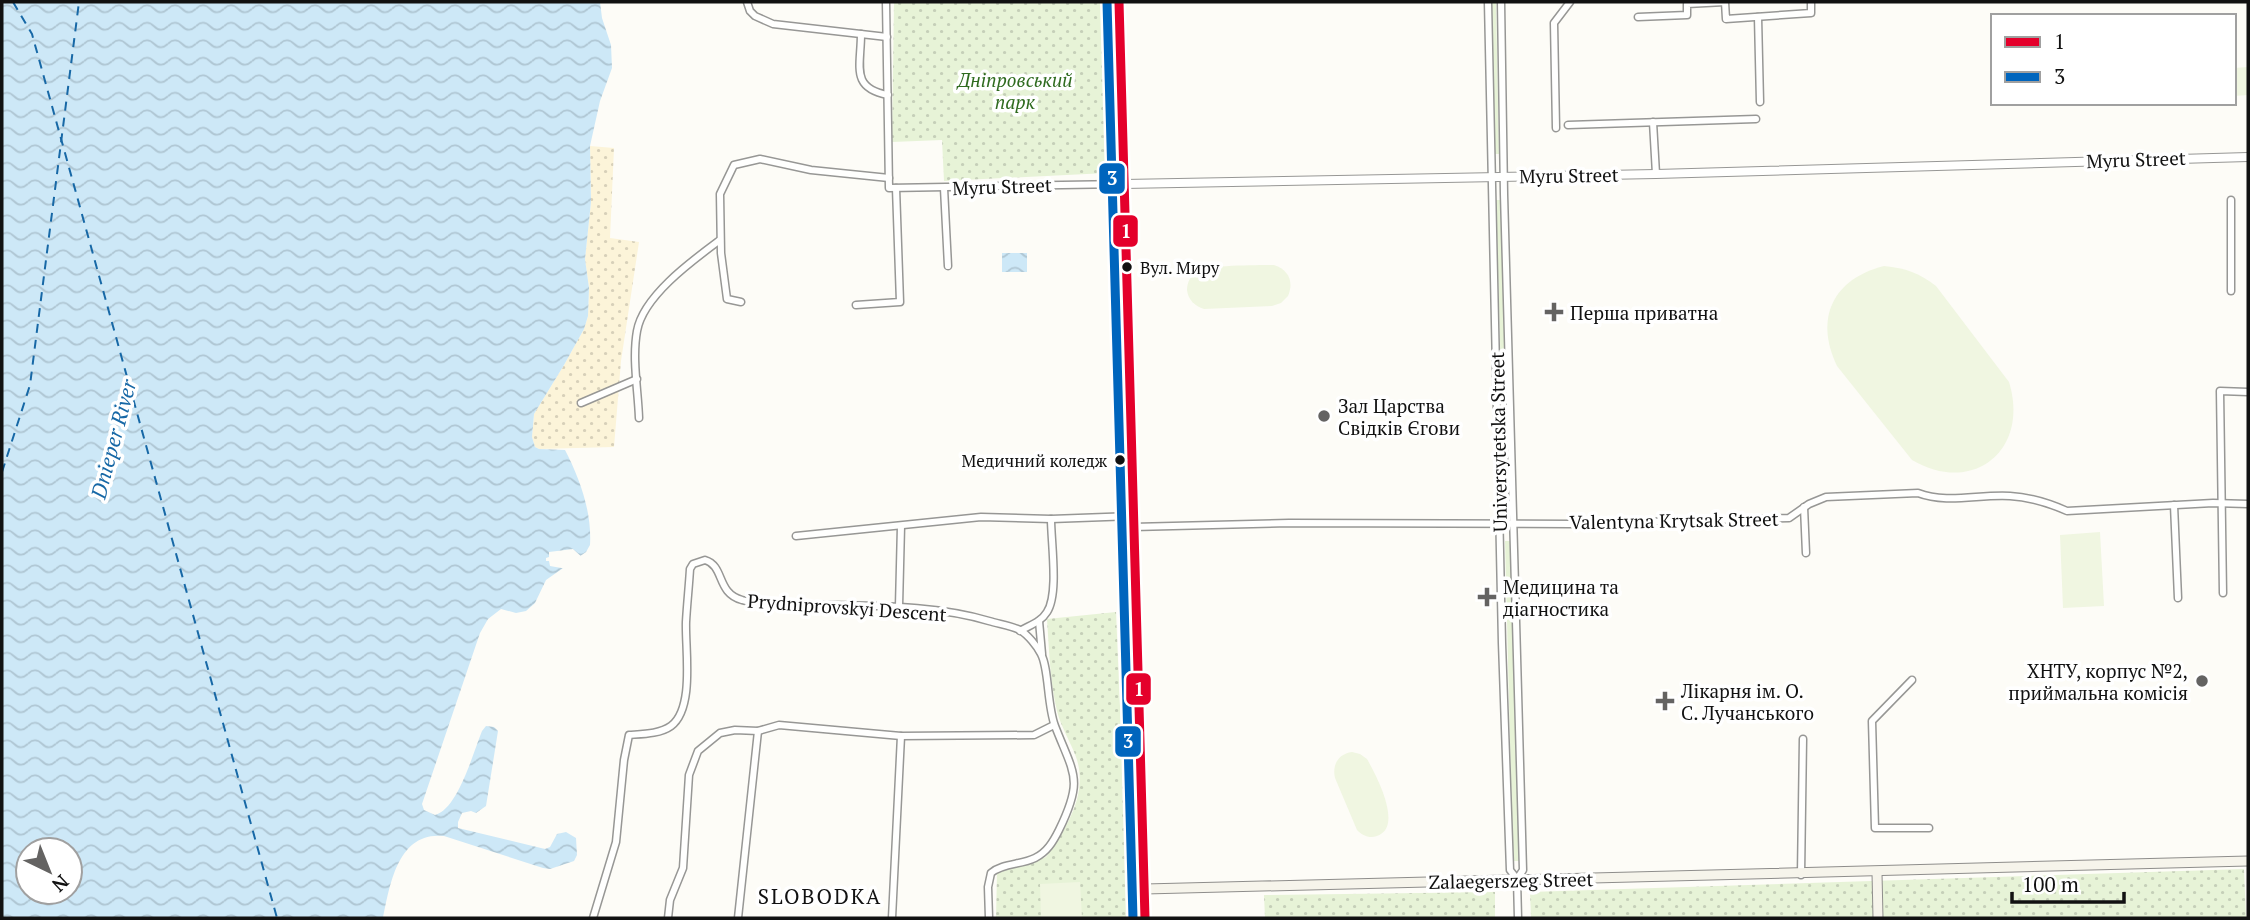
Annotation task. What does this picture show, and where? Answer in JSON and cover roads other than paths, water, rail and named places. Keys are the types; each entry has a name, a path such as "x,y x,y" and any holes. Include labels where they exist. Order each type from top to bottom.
{"main road":[{"path":"1119,2 1145,918"},
{"name":"Zalaegerszeg Street","path":"1145,890 1517,879 1801,875 2248,861"},
{"path":"1877,873 1878,918"}],"street":[{"path":"747,2 755,16 773,24 887,37"},
{"path":"856,305 900,302 892,188 889,178 886,2"},
{"name":"Universytetska Street","path":"1488,2 1502,667 1510,870 1517,879"},
{"name":"Universytetska Street","path":"1501,2 1503,175 1523,870 1517,879 1518,918"},
{"path":"1556,128 1554,23 1570,2"},
{"path":"1638,17 1687,15 1687,4 1725,2 1726,19 1811,13 1811,2"},
{"path":"1758,17 1760,102"},
{"path":"861,34 861,81 865,88 888,95"},
{"path":"1568,125 1756,119"},
{"path":"1653,122 1656,174"},
{"name":"Myru Street","path":"892,188 1656,174 2248,157"},
{"path":"741,302 727,299 720,240 720,194 734,165 760,159 811,170 889,178"},
{"path":"944,188 948,266"},
{"path":"2231,200 2231,291"},
{"path":"639,418 637,328 649,303 691,262 720,240"},
{"path":"581,403 637,379"},
{"path":"2223,593 2220,391 2248,392"},
{"name":"Valentyna Krytsak Street","path":"796,536 981,516 1133,522 1572,524 1789,518 1804,507 1826,497 1918,493 1932,498 2010,496 2045,502 2067,511 2248,504"},
{"path":"2174,505 2178,598"},
{"path":"1804,507 1806,553"},
{"path":"1042,656 1020,631 1040,621 1049,611 1053,597 1051,519"},
{"path":"899,606 901,526"},
{"name":"Prydniprovskyi Descent","path":"593,918 616,842 629,736 665,730 679,717 684,703 687,670 686,623 690,569 693,564 710,561 726,591 746,601 808,606 899,606 981,619 1020,631"},
{"path":"989,918 990,873 1044,853 1075,794 1068,755 1054,726 1048,705 1040,621"},
{"path":"1912,680 1872,721 1875,828 1929,828"},
{"path":"668,918 670,900 683,868 689,775 698,751 720,733 758,730 779,725 901,736 1034,735 1054,726"},
{"path":"738,918 758,730"},
{"path":"892,918 901,736"},
{"path":"1801,875 1803,739"}],"water":[{"name":"Dnieper River","path":"2,2 600,2 611,45 612,68 600,101 590,146 591,202 585,259 589,288 588,316 584,329 534,414 532,437 535,447 539,449 565,450 584,496 590,545 586,552 546,580 535,603 526,611 516,613 501,609 488,619 480,633 422,804 424,810 435,815 443,811 458,792 482,731 486,726 494,727 498,731 486,806 476,813 462,813 458,828 545,849 550,847 557,834 566,832 576,838 577,855 574,861 550,869 444,836 428,837 416,842 399,862 383,918 2,918"},
{"path":"1002,253 1027,253 1027,272 1002,272"}],"place":[{"name":"Вул. Миру","path":"1127,267"},
{"name":"Перша приватна","path":"1554,312"},
{"name":"Зал Царства Свідків Єгови","path":"1324,416"},
{"name":"Медичний коледж","path":"1120,460"},
{"name":"Медицина та діагностика","path":"1487,597"},
{"name":"ХНТУ, корпус №2, приймальна комісія","path":"2202,681"},
{"name":"Лікарня ім. О. С. Лучанського","path":"1665,701"}],"district":[{"name":"SLOBODKA","path":"820,896"}],"park label":[{"name":"Дніпровський парк","path":"1015,90"}]}
